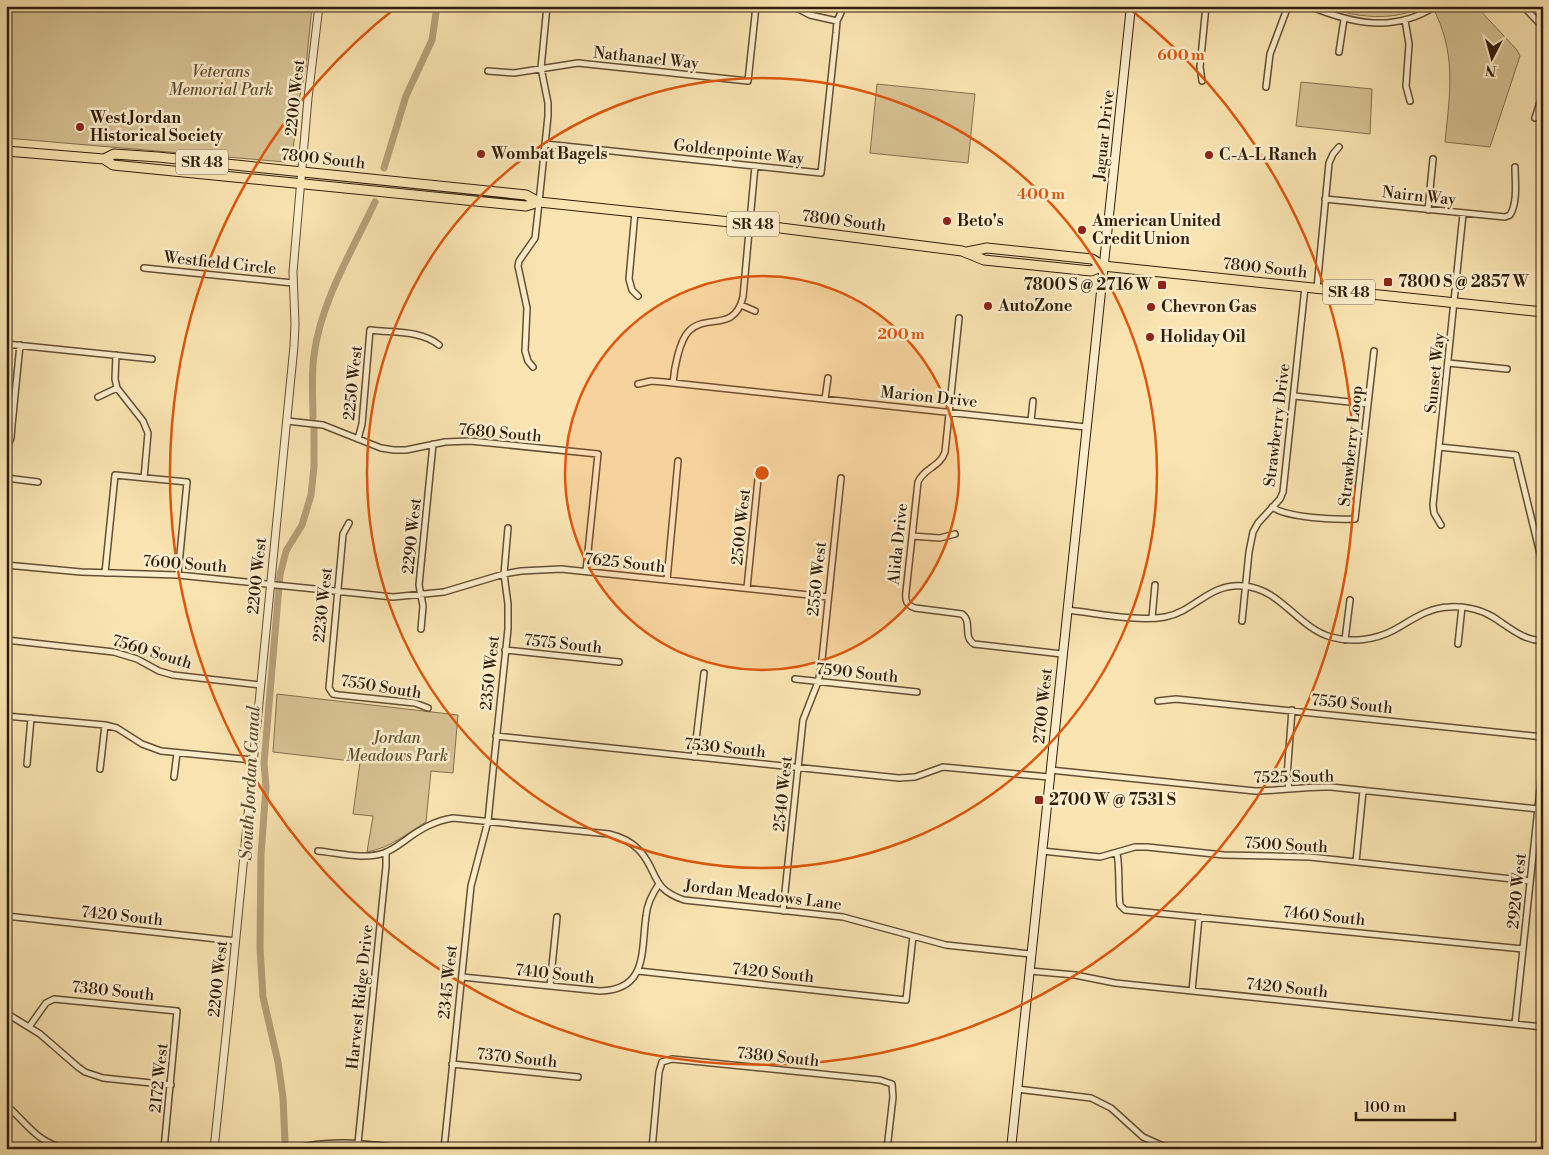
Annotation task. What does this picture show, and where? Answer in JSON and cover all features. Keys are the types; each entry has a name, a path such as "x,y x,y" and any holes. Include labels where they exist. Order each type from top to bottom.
{"main road":[{"name":"Jaguar Drive","path":"1103,266 1131,6"},
{"name":"7800 South","path":"6,151 104,159 113,165 526,206 539,202"},
{"name":"7800 South","path":"104,159 114,154 526,195 539,202 749,224 966,252 984,260 1091,271 1103,266 1543,312"},
{"name":"2700 West","path":"1011,1149 1103,266"}],"street":[{"name":"2200 West","path":"214,1149 260,685 273,585 295,330 293,283 308,98 319,6"},
{"path":"534,367 528,361 525,352 527,308 518,266 519,261 535,238 548,103 541,68 547,6"},
{"name":"Nathanael Way","path":"488,71 504,73 572,64 586,64 748,81 756,6"},
{"path":"793,6 810,15 837,21"},
{"name":"Goldenpointe Way","path":"544,144 822,173 837,21 844,6"},
{"path":"1202,81 1200,67 1206,6"},
{"path":"1266,87 1270,54 1288,6"},
{"path":"1309,6 1344,19 1367,23 1405,20 1436,6"},
{"path":"1523,6 1543,26"},
{"path":"1339,52 1344,19"},
{"path":"1405,20 1409,44 1406,86 1410,100"},
{"path":"1535,118 1543,93"},
{"path":"1316,288 1330,163 1332,154 1340,147"},
{"path":"1428,210 1433,159"},
{"path":"673,383 681,346 688,332 703,323 726,320 741,305 755,166"},
{"name":"Nairn Way","path":"1326,199 1505,217 1510,215 1514,205 1515,167"},
{"path":"636,212 629,279 632,290 638,296"},
{"name":"Sunset Way","path":"1441,525 1434,513 1433,505 1463,214"},
{"name":"Westfield Circle","path":"144,268 293,283"},
{"name":"Strawberry Drive","path":"1242,621 1249,552 1253,532 1258,523 1280,499 1283,492 1305,287"},
{"path":"741,305 755,311"},
{"name":"Alida Drive","path":"959,318 950,412 943,456 937,465 923,474 918,482 905,598 908,604 919,609 962,614 967,620 969,641 974,644 1062,654"},
{"name":"2250 West","path":"358,438 362,424 370,330 423,336 439,345"},
{"path":"6,344 152,359"},
{"path":"6,450 12,432 20,345"},
{"name":"Strawberry Loop","path":"1272,507 1289,514 1343,519 1355,518 1374,351"},
{"path":"116,355 115,378 117,388 146,426 148,440 144,478"},
{"path":"1448,363 1506,369"},
{"path":"825,399 828,378"},
{"name":"Marion Drive","path":"638,384 651,381 673,383 1086,427"},
{"path":"98,397 117,388"},
{"path":"1294,396 1368,404"},
{"path":"1031,421 1033,401"},
{"name":"7680 South","path":"287,421 323,425 381,448 394,450 406,450 457,440 598,454 586,571"},
{"name":"2290 West","path":"421,629 423,606 420,585 433,444"},
{"path":"1439,447 1516,455 1543,566"},
{"path":"666,580 678,461"},
{"name":"2500 West","path":"747,588 759,469"},
{"path":"105,573 116,475 187,482 178,575"},
{"path":"6,478 38,482"},
{"name":"2550 West","path":"818,682 821,669 841,478"},
{"name":"2230 West","path":"330,691 343,534 349,523"},
{"name":"2350 West","path":"488,820 508,616 504,574 508,528"},
{"path":"912,536 940,538 955,534"},
{"name":"7600 South","path":"6,565 105,573 178,575 337,592 385,596 421,596"},
{"name":"7625 South","path":"421,596 444,592 504,574 561,568 828,597"},
{"path":"1152,618 1155,585"},
{"path":"1067,610 1152,618 1178,612 1211,592 1234,586 1246,586 1272,595 1305,624 1317,631 1331,637 1346,640 1377,637 1436,608 1462,607 1478,610 1491,616 1525,638 1543,641"},
{"path":"1346,640 1350,600"},
{"path":"1458,644 1462,607"},
{"name":"7560 South","path":"6,640 114,652 137,659 159,671 173,675 260,685"},
{"name":"7575 South","path":"505,650 619,662"},
{"path":"694,757 704,673"},
{"name":"7590 South","path":"795,679 917,692"},
{"name":"2540 West","path":"783,911 803,720 818,682"},
{"name":"7550 South","path":"330,691 339,695 415,703 428,708"},
{"name":"7550 South","path":"1158,701 1176,699 1543,737"},
{"path":"1289,789 1287,776 1292,710"},
{"path":"6,716 105,725 118,728 151,748 177,753 253,760"},
{"path":"27,764 31,718"},
{"path":"100,769 105,725"},
{"name":"7530 South","path":"496,736 907,778 938,768 950,767"},
{"path":"174,777 177,753"},
{"name":"2920 West","path":"1515,1024 1543,761"},
{"name":"7525 South","path":"950,767 1050,773 1254,791 1317,786 1538,809"},
{"path":"1356,862 1364,790"},
{"name":"Jordan Meadows Lane","path":"318,851 362,856 386,852 428,825 440,820 459,818 610,834 628,840 642,853 659,884 666,892 684,900 843,917 958,947 1031,954"},
{"name":"2345 West","path":"444,1149 471,886 488,820"},
{"name":"7500 South","path":"1042,851 1100,857 1135,847 1147,847 1224,855 1310,857 1530,881"},
{"name":"Harvest Ridge Drive","path":"358,1143 386,852"},
{"name":"7460 South","path":"1118,853 1120,870 1119,899 1122,908 1132,911 1523,949"},
{"path":"638,971 642,959 647,909 653,893 659,884"},
{"name":"7420 South","path":"6,916 236,941"},
{"path":"550,986 557,917"},
{"path":"1192,991 1199,918"},
{"name":"7420 South","path":"638,971 906,1000 913,936"},
{"name":"7420 South","path":"1030,970 1192,991 1543,1027"},
{"name":"7410 South","path":"462,977 611,991 633,979 638,971"},
{"name":"7380 South","path":"29,1027 46,1003 54,999 177,1011"},
{"name":"2172 West","path":"164,1149 177,1011"},
{"path":"6,1013 40,1034 78,1068 94,1076 171,1085"},
{"name":"7380 South","path":"652,1149 662,1062 672,1060 880,1080 892,1084 893,1097 887,1149"},
{"name":"7370 South","path":"452,1064 578,1077"},
{"path":"1017,1089 1091,1098 1111,1108 1142,1137 1163,1146 1180,1149"},
{"path":"6,1104 36,1136 44,1142 64,1149"},
{"path":"294,1149 327,1142 358,1143 411,1149"}],"green space":[{"name":"Veterans Memorial Park","path":"6,6 312,6 306,67 299,100 292,158 285,162 6,138"},
{"path":"1324,6 1424,6 1400,14 1375,16 1349,13"},
{"path":"1432,6 1476,6 1517,50 1520,56 1490,147 1445,142 1450,73 1445,40"},
{"path":"1301,82 1372,89 1370,134 1296,126"},
{"path":"877,84 975,94 968,163 870,153"},
{"name":"Jordan Meadows Park","path":"277,694 458,715 453,773 431,771 426,822 391,844 367,852 373,816 353,814 360,762 273,752"}],"waterway":[{"name":"South Jordan Canal","path":"384,168 406,96 432,40 437,6"},
{"name":"South Jordan Canal","path":"313,417 313,363 323,315 338,277 375,202"},
{"name":"South Jordan Canal","path":"285,1143 283,1097 278,1062 263,997 260,947 261,855 266,787 264,763 280,575 286,551 302,525 311,495 314,467 314,429"}],"place":[{"name":"West Jordan Historical Society","path":"80,127"},
{"name":"Wombat Bagels","path":"481,154"},
{"name":"C-A-L Ranch","path":"1209,155"},
{"name":"Beto's","path":"947,221"},
{"name":"American United Credit Union","path":"1082,230"},
{"name":"7800 S @ 2857 W","path":"1388,282"},
{"name":"7800 S @ 2716 W","path":"1162,285"},
{"name":"AutoZone","path":"988,306"},
{"name":"Chevron Gas","path":"1151,307"},
{"name":"Holiday Oil","path":"1150,337"},
{"name":"2700 W @ 7531 S","path":"1039,800"}]}
